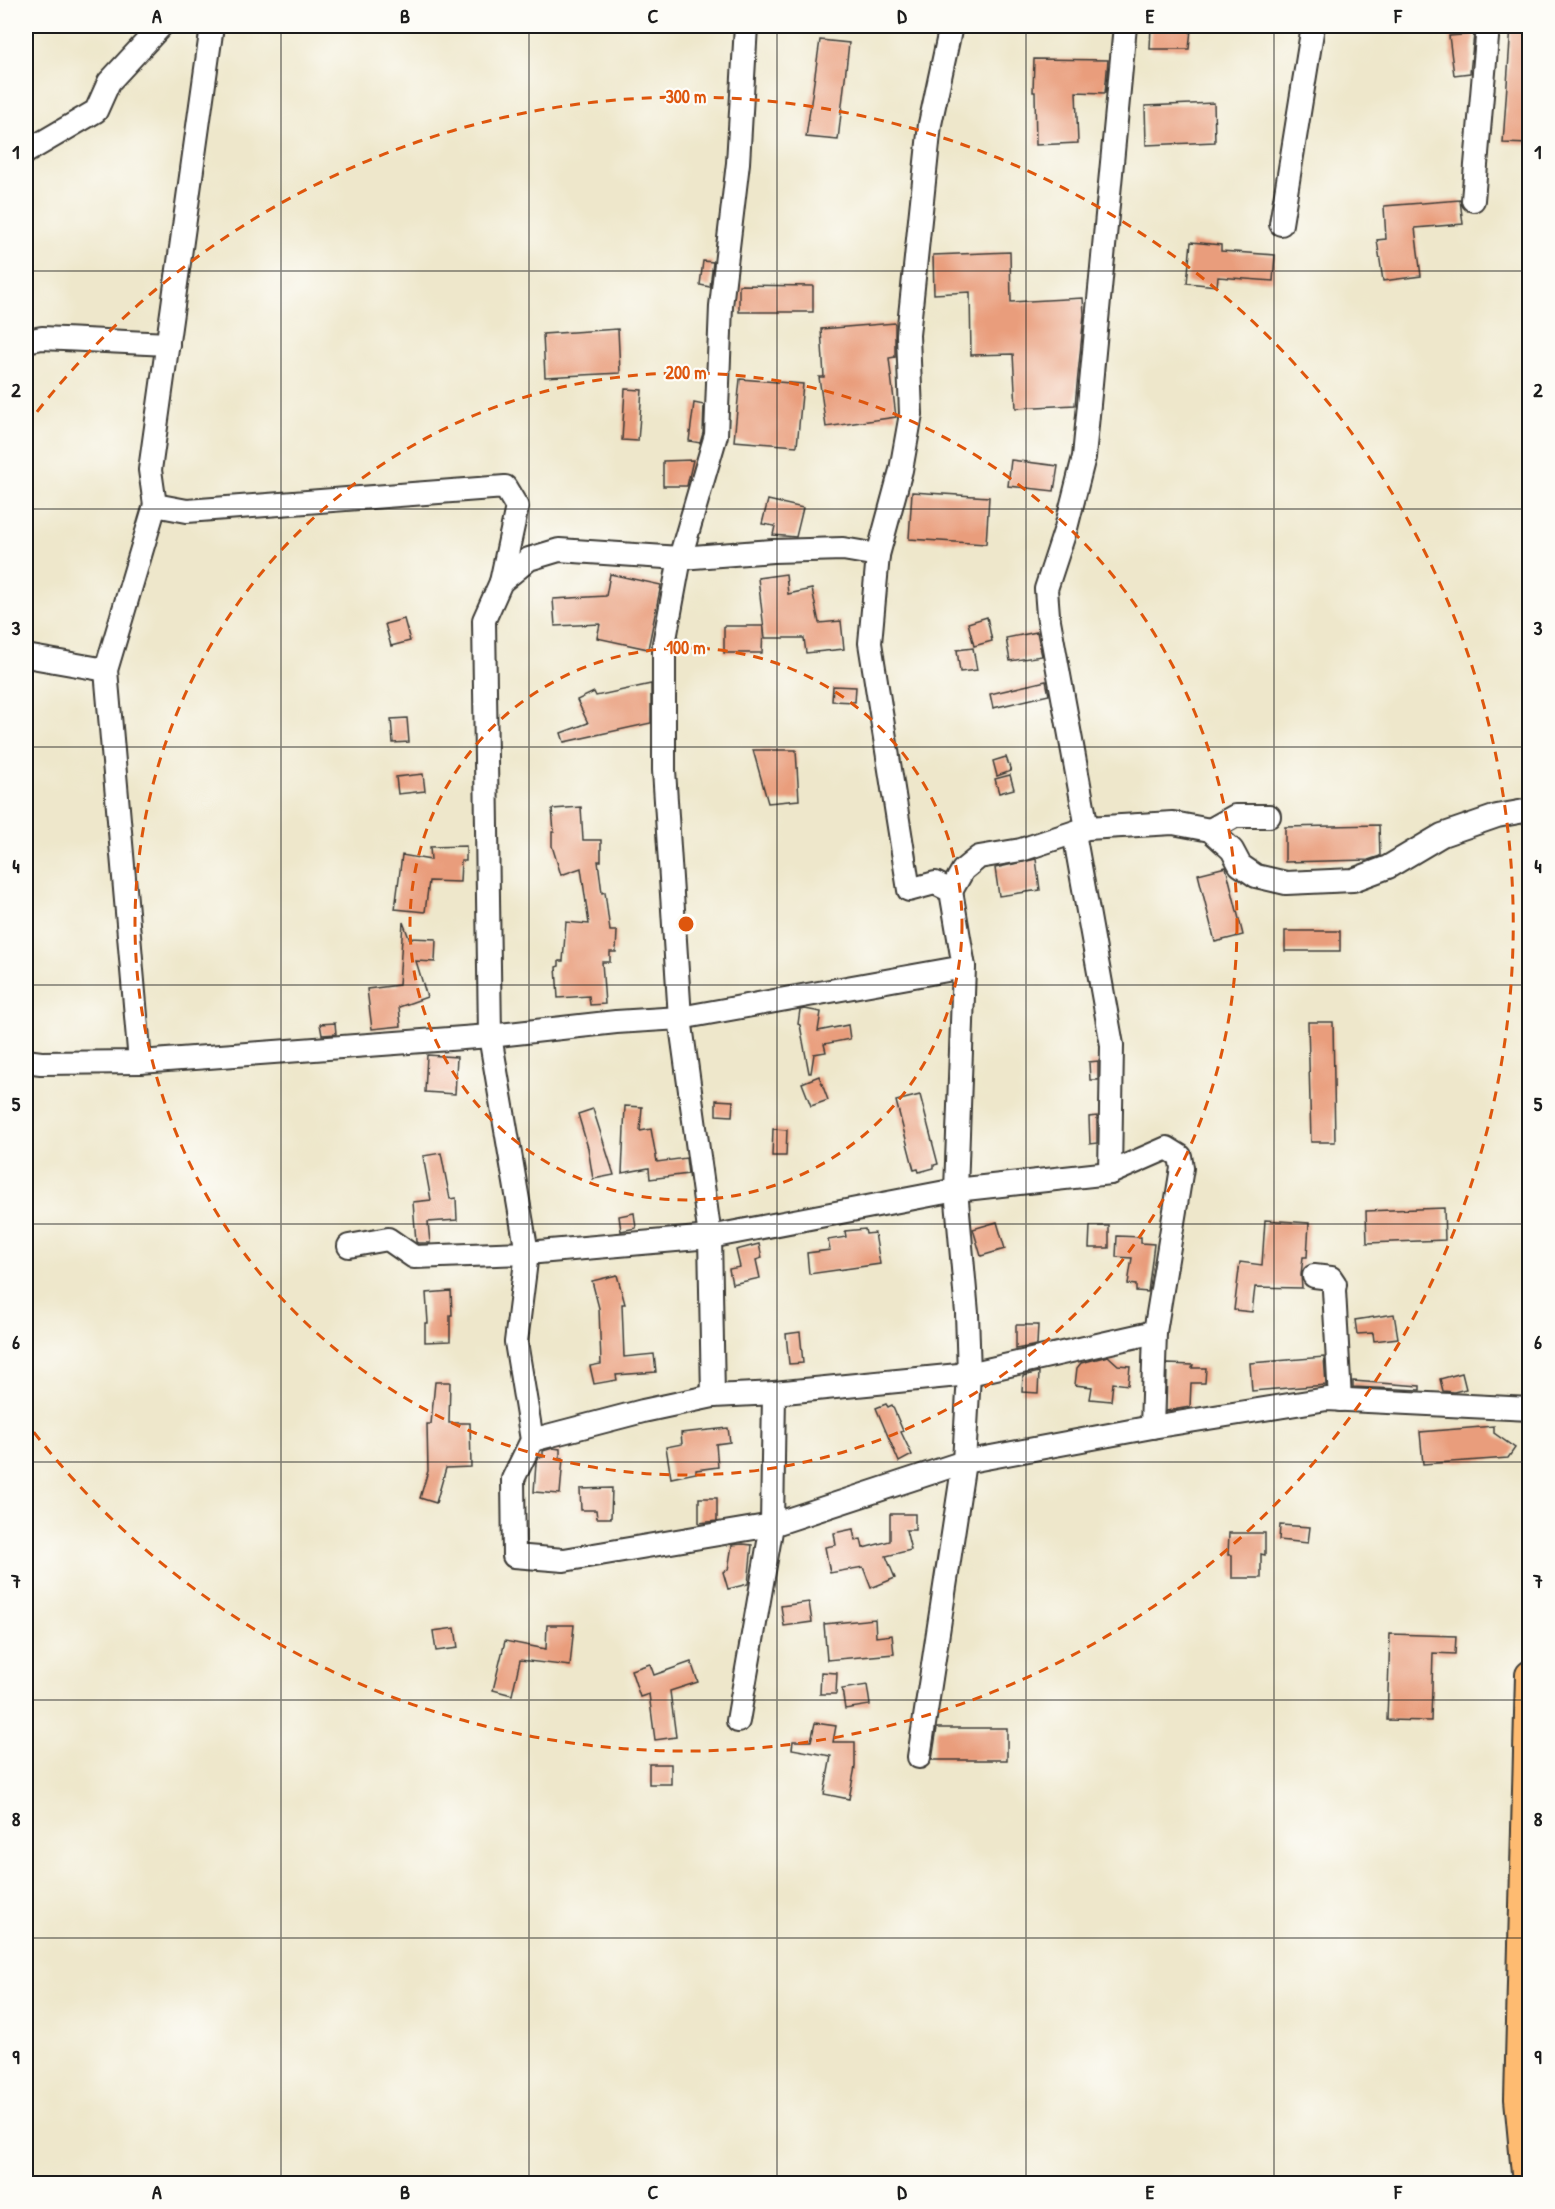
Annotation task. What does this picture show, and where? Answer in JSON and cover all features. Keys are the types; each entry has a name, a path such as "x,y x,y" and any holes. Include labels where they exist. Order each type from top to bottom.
{"main road":[{"path":"1528,2179 1519,2099 1526,1982 1529,1678"}],"street":[{"path":"26,152 96,111 110,82 161,26"},
{"path":"140,1062 106,670 155,505 150,470 212,26"},
{"path":"713,1396 710,1237 680,1018 664,770 664,644 680,558 716,435 721,306 738,163 746,26"},
{"path":"951,26 930,124 908,335 911,414 901,470 878,555 870,643 909,890 943,887 979,856 1021,850 1080,831 1173,823 1210,830 1232,850 1240,865 1256,876 1286,883 1353,879 1388,867 1442,835 1497,816 1530,810"},
{"path":"1110,1173 1112,1045 1046,589 1066,528 1084,457 1125,26"},
{"path":"1281,224 1313,26"},
{"path":"1473,200 1488,26"},
{"path":"26,341 42,338 168,344"},
{"path":"155,505 187,511 505,487 517,507 501,582 484,620 490,1036 527,1253 516,1342 532,1440 513,1479 514,1556 564,1560 772,1525 964,1462 1152,1427 1327,1399 1530,1409"},
{"path":"501,582 529,560 559,550 680,558 773,551 843,549 878,555"},
{"path":"26,656 106,670"},
{"path":"1210,830 1236,816 1269,816"},
{"path":"919,1757 964,1462 969,1374 967,1313 956,1190 964,967 943,887"},
{"path":"26,1061 41,1063 140,1062 490,1036 616,1022 680,1018 964,967"},
{"path":"349,1246 388,1239 414,1257 527,1253 710,1237 956,1190 1110,1173 1167,1149 1180,1156 1182,1168 1155,1332 1152,1427"},
{"path":"1314,1276 1331,1278 1335,1284 1340,1400"},
{"path":"532,1440 643,1410 713,1396 774,1393 969,1374 1155,1332"},
{"path":"738,1721 772,1525 774,1393"}],"building":[{"path":"1151,26 1178,26 1178,28 1191,29 1189,49 1150,49"},
{"path":"1511,26 1530,26 1530,144 1503,143"},
{"path":"1474,34 1470,73 1454,75 1449,36"},
{"path":"820,40 849,43 838,140 806,137"},
{"path":"1034,59 1108,60 1105,93 1076,92 1078,143 1036,145"},
{"path":"1214,103 1215,142 1146,145 1145,106"},
{"path":"1460,200 1463,224 1415,228 1421,276 1383,281 1377,240 1386,239 1384,206"},
{"path":"1191,242 1221,245 1221,251 1275,255 1273,281 1218,277 1217,286 1187,283"},
{"path":"1010,252 1011,302 1083,298 1084,314 1075,405 1016,408 1013,354 971,355 970,292 934,294 933,255"},
{"path":"703,261 713,262 710,287 700,285"},
{"path":"739,285 813,286 813,312 739,312"},
{"path":"895,323 895,357 889,358 896,417 826,427 819,377 824,377 821,329"},
{"path":"618,329 620,373 545,377 543,334"},
{"path":"740,379 803,384 797,446 734,441"},
{"path":"625,389 642,390 638,441 622,440"},
{"path":"694,403 704,405 703,433 700,443 689,441"},
{"path":"693,460 687,486 663,486 663,461"},
{"path":"1011,460 1058,466 1054,491 1008,486"},
{"path":"912,492 989,497 986,544 909,539"},
{"path":"768,500 803,508 796,537 773,535 775,526 762,524"},
{"path":"610,574 661,585 648,649 597,638 600,624 555,626 553,599 606,596"},
{"path":"786,574 788,594 812,589 819,623 841,621 844,649 806,653 804,638 765,638 758,578"},
{"path":"987,617 992,641 974,646 968,623"},
{"path":"404,619 410,641 391,646 385,624"},
{"path":"724,626 763,626 762,653 724,653"},
{"path":"1037,632 1042,656 1010,661 1006,638"},
{"path":"973,648 977,670 960,672 957,650"},
{"path":"1046,681 1049,695 993,708 990,694"},
{"path":"651,684 651,723 564,742 561,733 588,723 577,700 594,692 596,696"},
{"path":"833,686 856,687 855,702 832,701"},
{"path":"407,718 409,742 393,743 391,719"},
{"path":"753,750 796,750 799,800 768,803"},
{"path":"1006,757 1011,771 997,776 993,761"},
{"path":"423,774 425,791 398,794 396,777"},
{"path":"1010,775 1014,789 999,793 995,779"},
{"path":"581,807 583,840 601,840 601,861 598,861 602,893 605,892 610,931 617,931 616,952 610,952 610,962 602,962 605,1004 590,1005 589,996 558,998 556,967 559,966 559,961 563,961 566,922 589,924 581,868 561,875 552,846 552,832 554,832 552,809"},
{"path":"1379,825 1380,856 1368,860 1285,862 1285,827"},
{"path":"466,846 466,861 461,861 460,882 429,881 425,912 395,909 402,855 431,860 430,847"},
{"path":"1036,859 1040,890 999,896 995,868"},
{"path":"1226,867 1243,935 1215,942 1198,874"},
{"path":"403,922 409,938 436,939 435,962 416,961 427,997 399,1007 401,1026 372,1029 367,989 399,985"},
{"path":"1285,931 1340,931 1340,951 1285,951"},
{"path":"800,1010 821,1012 818,1031 848,1025 850,1039 824,1044 826,1052 814,1054 811,1073 809,1073 798,1024"},
{"path":"1308,1022 1333,1022 1335,1142 1311,1142"},
{"path":"335,1023 336,1034 322,1035 320,1024"},
{"path":"427,1055 457,1057 455,1094 425,1092"},
{"path":"1098,1061 1098,1080 1090,1080 1089,1062"},
{"path":"819,1076 828,1100 811,1106 802,1083"},
{"path":"920,1095 938,1164 934,1165 934,1168 919,1172 918,1169 914,1170 896,1101"},
{"path":"716,1100 733,1101 732,1116 716,1115"},
{"path":"625,1106 642,1107 640,1131 651,1129 657,1162 686,1158 688,1174 650,1179 649,1168 622,1173"},
{"path":"593,1109 614,1175 593,1179 588,1148 578,1114"},
{"path":"1097,1116 1097,1143 1090,1144 1089,1117"},
{"path":"773,1129 787,1130 786,1156 772,1156"},
{"path":"441,1153 450,1199 456,1198 457,1220 428,1222 430,1243 418,1243 416,1242 413,1202 431,1200 423,1156"},
{"path":"1444,1208 1445,1240 1367,1243 1366,1211"},
{"path":"634,1213 636,1228 621,1231 619,1216"},
{"path":"1265,1220 1309,1223 1307,1257 1303,1257 1301,1275 1302,1288 1255,1287 1252,1312 1234,1310 1240,1262 1262,1265"},
{"path":"997,1222 1005,1249 981,1256 973,1229"},
{"path":"1090,1226 1109,1226 1109,1248 1089,1248"},
{"path":"865,1229 866,1234 875,1233 880,1264 809,1274 807,1253 830,1250 828,1240 846,1237 845,1231"},
{"path":"1117,1236 1141,1237 1141,1243 1154,1244 1148,1292 1136,1291 1136,1285 1128,1284 1132,1258 1116,1257"},
{"path":"759,1244 762,1258 756,1260 760,1278 732,1284 729,1269 740,1267 736,1250"},
{"path":"617,1275 625,1304 622,1304 624,1357 654,1354 656,1372 616,1375 617,1380 594,1384 590,1366 601,1364 599,1308 592,1281"},
{"path":"451,1291 450,1341 425,1342 425,1323 428,1323 426,1293"},
{"path":"1394,1314 1398,1338 1374,1341 1373,1333 1357,1334 1355,1320"},
{"path":"1016,1325 1038,1325 1037,1345 1016,1349"},
{"path":"800,1332 803,1363 789,1364 786,1334"},
{"path":"1108,1356 1118,1365 1130,1366 1128,1385 1113,1383 1111,1401 1090,1399 1092,1387 1075,1385 1077,1368 1081,1363"},
{"path":"1324,1357 1326,1385 1252,1391 1250,1363"},
{"path":"1167,1364 1206,1368 1205,1383 1191,1383 1190,1407 1166,1411"},
{"path":"1039,1372 1038,1393 1022,1392 1023,1376"},
{"path":"1462,1373 1466,1389 1454,1392 1443,1391 1440,1379"},
{"path":"1353,1381 1420,1386 1420,1390 1353,1387"},
{"path":"435,1382 450,1382 449,1423 470,1423 471,1467 446,1468 436,1503 420,1498 428,1471 427,1424 431,1424"},
{"path":"886,1404 888,1407 892,1405 912,1455 899,1462 876,1408"},
{"path":"1494,1426 1494,1433 1515,1448 1508,1458 1423,1464 1420,1432"},
{"path":"728,1428 730,1442 716,1444 718,1467 696,1470 696,1473 671,1478 666,1447 682,1444 681,1433"},
{"path":"553,1448 560,1449 560,1458 563,1458 560,1494 534,1492 536,1463 539,1457 543,1457 543,1451"},
{"path":"612,1488 611,1518 597,1518 596,1510 581,1510 580,1489"},
{"path":"699,1498 717,1498 717,1521 699,1523"},
{"path":"890,1514 915,1514 915,1530 906,1530 911,1550 886,1556 895,1578 871,1588 863,1567 830,1573 825,1547 836,1545 834,1533 853,1529 855,1540 861,1539 863,1548 890,1541"},
{"path":"1280,1525 1310,1527 1308,1543 1279,1540"},
{"path":"1229,1533 1265,1533 1265,1555 1261,1554 1261,1578 1232,1578 1232,1555 1228,1555"},
{"path":"732,1545 752,1545 748,1584 728,1589 723,1572 728,1570"},
{"path":"809,1602 812,1622 784,1626 781,1606"},
{"path":"875,1619 876,1637 892,1635 894,1654 827,1660 824,1624"},
{"path":"547,1625 574,1625 570,1666 520,1660 512,1695 493,1690 505,1641 546,1649"},
{"path":"455,1628 458,1648 436,1651 433,1631"},
{"path":"1390,1634 1456,1636 1455,1654 1433,1653 1431,1721 1387,1720"},
{"path":"691,1662 698,1682 670,1691 676,1737 655,1740 649,1694 640,1697 631,1670 650,1664 654,1675"},
{"path":"821,1672 837,1673 836,1694 820,1694"},
{"path":"867,1685 870,1705 845,1709 842,1689"},
{"path":"815,1723 836,1726 833,1742 855,1742 855,1767 849,1799 824,1794 831,1756 792,1749 793,1741 811,1741"},
{"path":"937,1728 1007,1728 1007,1760 932,1760"},
{"path":"649,1764 671,1764 671,1784 649,1784"}]}
